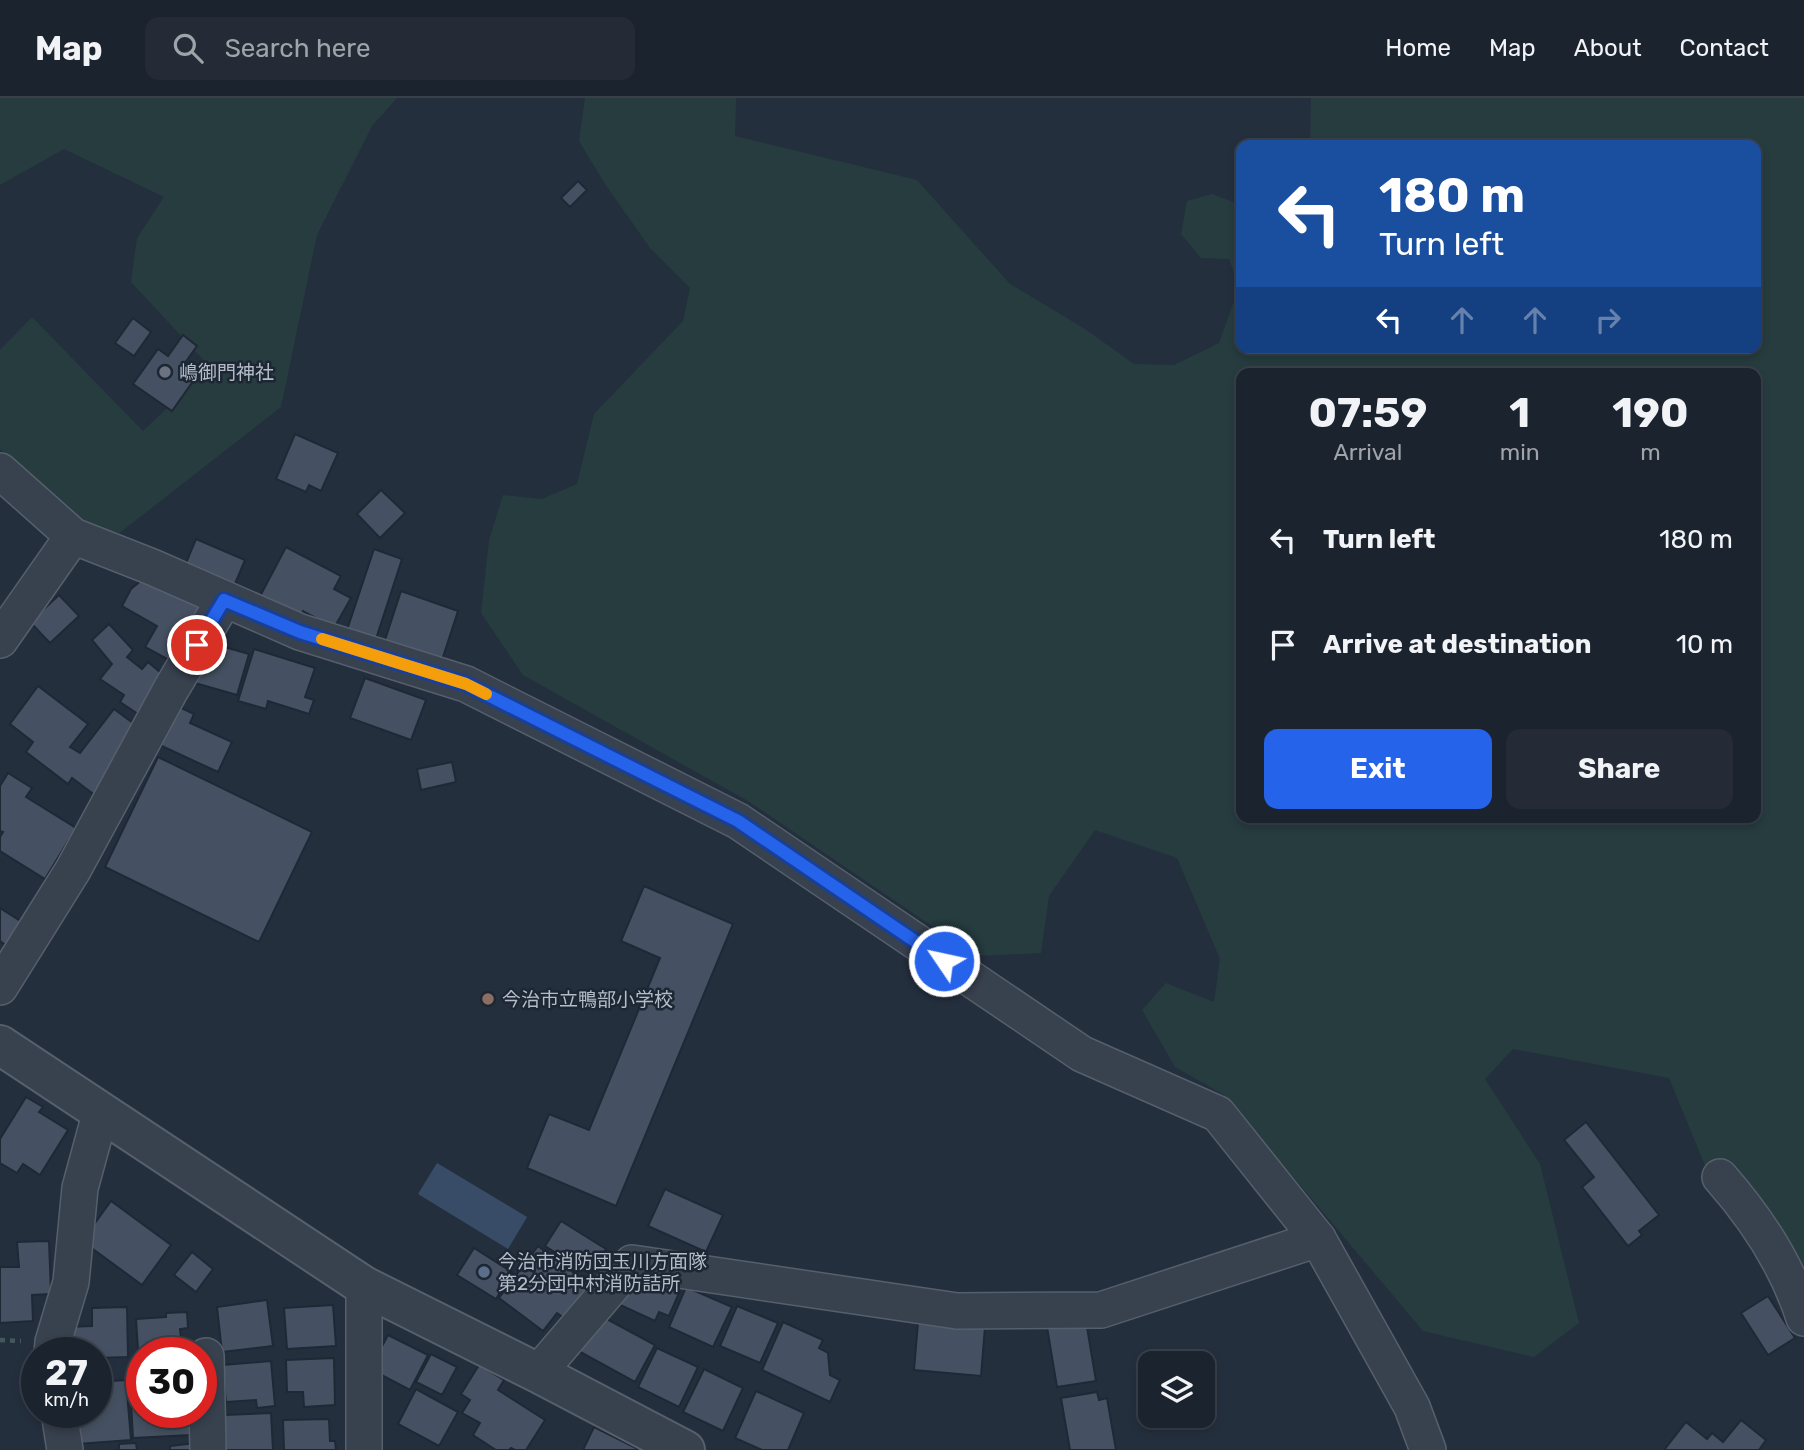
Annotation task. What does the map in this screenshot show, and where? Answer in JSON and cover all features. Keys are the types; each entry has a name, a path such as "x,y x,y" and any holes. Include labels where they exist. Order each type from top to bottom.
{"street":[{"path":"0,471 73,536 152,567 300,632 466,684 738,821 1082,1054 1218,1114 1318,1239 1412,1407 1428,1450"},
{"path":"0,640 73,536"},
{"path":"0,987 73,870 170,691 224,600"},
{"path":"0,1045 364,1286 685,1450"},
{"path":"54,1337 71,1282 80,1188 101,1111"},
{"path":"1720,1177 1752,1213 1786,1270 1804,1318"},
{"path":"538,1373 632,1262 957,1311 1101,1310 1318,1239"},
{"path":"364,1286 364,1450"},
{"path":"62,1428 65,1450"},
{"path":"208,1428 208,1450"}],"green space":[{"path":"0,98 397,98 372,126 317,235 281,407 117,535 73,519 0,449 0,350 32,317 143,431 210,367 131,282 137,238 164,197 64,149 0,185"},
{"path":"585,98 736,98 735,136 917,180 1010,284 1085,329 1134,364 1174,365 1219,343 1236,295 1236,354 1761,354 1761,140 1310,140 1311,98 1804,98 1804,1284 1720,1202 1669,1078 1513,1049 1485,1079 1540,1164 1579,1323 1534,1357 1423,1331 1224,1095 1175,1067 1142,1010 1166,983 1214,1002 1220,959 1177,858 1095,830 1049,896 1041,953 976,956 748,801 523,675 481,613 489,540 503,495 542,499 577,484 594,414 683,321 690,288 650,248 605,184 579,141"},
{"path":"1212,194 1236,203 1236,279 1229,259 1201,258 1181,234 1187,201"}],"water":[{"path":"437,1163 527,1217 508,1249 418,1194"}],"building":[{"path":"578,181 587,190 570,207 561,198"},
{"path":"133,318 151,332 134,356 115,343"},
{"name":"嶋御門神社","path":"183,335 197,346 182,367 196,377 172,411 133,384 158,349 168,356"},
{"path":"295,434 338,453 321,491 309,485 306,492 276,479"},
{"path":"381,490 405,513 380,538 357,514"},
{"path":"196,539 245,560 232,591 183,570"},
{"path":"286,547 341,576 334,589 351,598 334,628 303,611 296,624 257,602"},
{"path":"374,549 402,559 374,645 345,636"},
{"path":"149,574 210,607 178,665 145,647 157,626 122,606 131,589"},
{"path":"401,591 458,611 442,660 382,649"},
{"path":"59,595 79,616 50,643 30,622"},
{"path":"109,624 133,650 127,657 142,669 148,662 168,679 141,716 120,702 124,695 100,679 112,664 92,640"},
{"path":"207,642 249,654 237,695 195,683"},
{"path":"254,649 315,668 305,697 314,700 309,714 268,701 266,709 238,701"},
{"path":"365,678 426,700 411,740 350,718"},
{"path":"38,686 88,724 70,747 80,753 114,709 145,732 96,796 72,778 68,784 26,752 33,742 10,724"},
{"path":"169,702 194,714 190,723 232,742 218,772 151,741"},
{"path":"158,757 312,832 259,942 105,867"},
{"path":"452,762 456,782 421,790 417,769"},
{"path":"8,773 32,788 26,797 76,828 45,879 0,851 0,837 3,832 0,831 0,786"},
{"path":"644,886 733,924 616,1206 527,1168 549,1114 589,1130 660,958 621,941"},
{"path":"0,908 22,922 7,946 0,941"},
{"path":"26,1097 43,1107 39,1112 68,1130 40,1175 23,1164 17,1173 0,1163 0,1139"},
{"path":"1586,1122 1659,1215 1639,1231 1642,1235 1628,1246 1582,1187 1594,1177 1564,1140"},
{"path":"665,1189 723,1215 706,1252 648,1226"},
{"path":"111,1201 171,1245 142,1285 82,1241"},
{"path":"561,1221 606,1249 590,1274 545,1246"},
{"path":"49,1241 51,1294 32,1295 33,1321 0,1323 0,1267 19,1267 17,1242"},
{"path":"538,1246 593,1287 567,1320 557,1313 543,1331 499,1298"},
{"path":"474,1248 512,1272 496,1299 457,1275"},
{"path":"192,1252 213,1269 196,1292 174,1275"},
{"path":"632,1271 686,1277 669,1316 659,1312 655,1321 618,1304"},
{"path":"686,1287 732,1307 713,1347 669,1327"},
{"path":"1768,1296 1795,1338 1768,1355 1741,1313"},
{"path":"267,1300 273,1346 222,1352 217,1307"},
{"path":"333,1305 336,1346 287,1349 284,1308"},
{"path":"737,1306 778,1323 760,1363 720,1346"},
{"path":"127,1307 126,1357 112,1358 112,1337 65,1337 65,1327 92,1326 92,1308"},
{"path":"592,1311 655,1345 635,1382 573,1348"},
{"path":"187,1312 188,1328 180,1329 181,1337 137,1337 136,1319 166,1317 166,1313"},
{"path":"1086,1321 1096,1381 1057,1387 1047,1327"},
{"path":"783,1322 823,1340 819,1348 828,1353 830,1375 840,1380 830,1402 762,1370"},
{"path":"918,1322 985,1327 981,1376 914,1370"},
{"path":"388,1335 428,1355 410,1390 370,1369"},
{"path":"657,1348 698,1367 679,1407 638,1387"},
{"path":"431,1354 457,1367 442,1395 416,1382"},
{"path":"334,1358 335,1405 304,1407 303,1392 287,1392 286,1360"},
{"path":"271,1361 275,1406 257,1408 256,1400 226,1402 222,1365"},
{"path":"479,1365 504,1380 498,1390 545,1420 526,1450 496,1450 473,1435 480,1423 462,1413 470,1400 461,1394"},
{"path":"704,1369 743,1388 723,1431 683,1412"},
{"path":"126,1380 126,1428 130,1428 131,1440 77,1444 76,1428 112,1428 112,1381"},
{"path":"416,1389 458,1412 439,1446 398,1424"},
{"path":"756,1391 804,1413 788,1450 762,1450 735,1438"},
{"path":"1097,1392 1099,1400 1107,1398 1116,1450 1070,1450 1061,1398"},
{"path":"271,1413 273,1450 220,1450 224,1415"},
{"path":"329,1419 330,1441 335,1441 336,1450 284,1450 283,1420"},
{"path":"1741,1420 1766,1440 1759,1450 1664,1450 1686,1422 1707,1439 1712,1433 1723,1442"},
{"path":"594,1427 640,1450 583,1450"},
{"path":"132,1428 192,1428 191,1435 133,1438"},
{"path":"136,1443 137,1450 119,1450 119,1444"},
{"path":"196,1443 197,1450 170,1450 170,1446"}],"slow traffic":[{"path":"322,639 466,684 486,694"}],"place":[{"name":"嶋御門神社","path":"165,372"},
{"name":"今治市立鴨部小学校","path":"488,999"},
{"name":"今治市消防団玉川方面隊 第2分団中村消防詰所","path":"484,1272"}],"route":[{"path":"197,645 224,600 300,632 466,684 738,821 944,961"}]}
